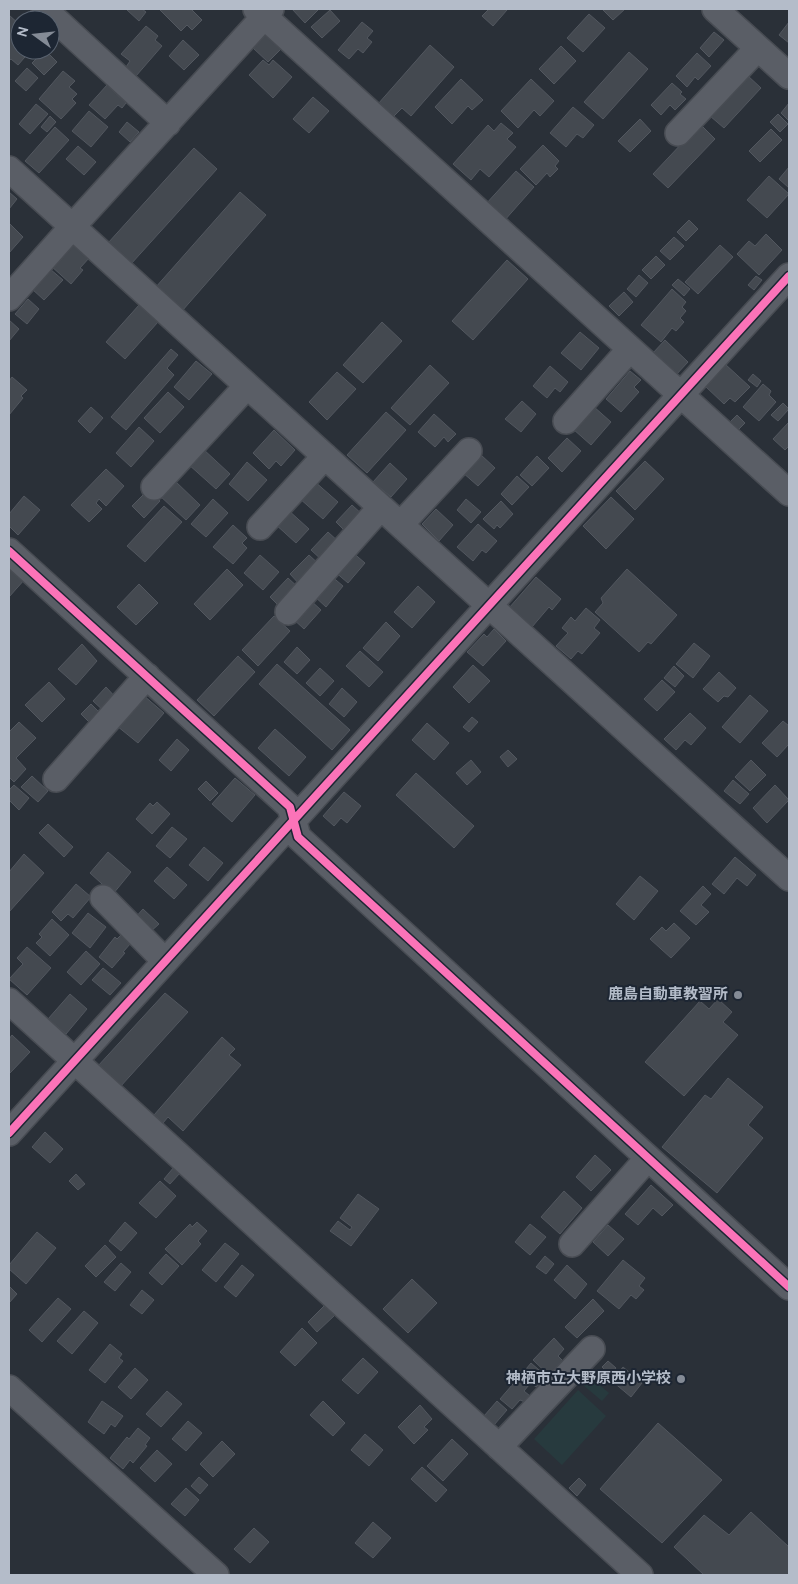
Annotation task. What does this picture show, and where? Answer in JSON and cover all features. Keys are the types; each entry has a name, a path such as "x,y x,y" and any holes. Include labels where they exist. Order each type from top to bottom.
{"street":[{"path":"44,9 168,122"},
{"path":"715,9 789,76"},
{"path":"9,298 72,226 168,122 264,11 789,494"},
{"path":"678,133 758,48"},
{"path":"9,169 789,878"},
{"path":"9,1132 789,276"},
{"path":"566,421 630,349"},
{"path":"154,487 247,386"},
{"path":"400,524 469,451"},
{"path":"260,527 325,456"},
{"path":"288,612 381,507"},
{"path":"9,551 290,807 298,837 789,1287"},
{"path":"56,779 147,676"},
{"path":"103,898 165,961"},
{"path":"9,1000 640,1575"},
{"path":"572,1244 648,1158"},
{"path":"499,1447 592,1349"},
{"path":"9,1388 216,1575"}],"green space":[{"path":"590,1377 609,1393 602,1401 583,1385"},
{"path":"578,1390 606,1416 562,1465 534,1439"}],"building":[{"path":"128,9 142,9 146,12 139,21"},
{"path":"161,9 191,9 202,20 192,30 187,25 181,31"},
{"path":"292,9 319,9 305,23"},
{"path":"489,9 507,10 493,26 482,16"},
{"path":"602,9 625,9 613,20"},
{"path":"330,10 340,21 322,38 311,27"},
{"path":"589,14 605,28 583,52 567,38"},
{"path":"9,15 10,60 9,61"},
{"path":"362,22 373,31 367,38 372,42 363,53 358,49 349,59 338,50"},
{"path":"789,22 789,43 779,35"},
{"path":"146,26 158,36 155,40 162,46 136,76 126,67 130,61 121,54"},
{"path":"714,32 724,40 709,57 700,48"},
{"path":"267,33 282,48 268,62 253,48"},
{"path":"183,40 199,55 184,70 169,56"},
{"path":"430,45 454,67 411,116 402,108 393,117 378,104"},
{"path":"561,46 576,61 554,84 539,69"},
{"path":"629,52 648,69 603,119 584,102"},
{"path":"697,53 711,66 698,80 695,77 687,87 676,76"},
{"path":"12,60 22,60 18,65"},
{"path":"35,60 55,60 57,62 44,75 32,63"},
{"path":"263,60 269,65 273,60 292,77 273,98 249,75"},
{"path":"27,68 38,78 26,91 15,81"},
{"path":"63,71 75,81 69,87 77,94 72,99 76,103 61,119 39,99"},
{"path":"747,75 761,88 724,128 710,116"},
{"path":"461,79 483,100 472,110 468,106 452,124 435,107"},
{"path":"531,79 554,101 540,116 534,110 518,128 501,111"},
{"path":"672,83 682,92 680,94 686,99 675,110 670,105 661,115 651,105"},
{"path":"107,85 126,103 122,108 118,105 105,119 89,105"},
{"path":"313,97 329,111 309,133 293,119"},
{"path":"789,103 789,121 781,113"},
{"path":"36,104 48,114 30,134 19,124"},
{"path":"573,107 594,125 583,138 577,134 566,147 550,133"},
{"path":"89,111 108,127 91,147 72,131"},
{"path":"778,114 788,124 780,132 770,122"},
{"path":"50,116 56,122 47,132 41,127"},
{"path":"640,119 651,131 630,152 618,141"},
{"path":"127,122 139,132 130,142 119,132"},
{"path":"501,123 513,133 507,139 516,147 489,177 480,169 471,180 453,164 488,125 494,131"},
{"path":"700,124 715,139 668,188 653,174"},
{"path":"55,127 69,140 39,173 25,161"},
{"path":"771,129 782,140 760,162 749,151"},
{"path":"543,145 559,161 555,166 558,169 550,177 547,173 536,185 520,169"},
{"path":"78,146 96,162 84,175 66,159"},
{"path":"194,148 217,169 131,264 108,243"},
{"path":"789,167 789,188 779,179"},
{"path":"516,171 534,187 504,221 485,205"},
{"path":"769,176 789,194 767,218 747,200"},
{"path":"9,192 17,199 9,209"},
{"path":"240,192 266,215 182,311 155,288"},
{"path":"689,220 698,229 686,241 677,232"},
{"path":"9,223 23,237 9,253"},
{"path":"766,234 782,250 759,275 737,254 749,241 755,246"},
{"path":"674,237 684,246 670,260 660,251"},
{"path":"73,242 90,257 80,268 83,270 71,284 51,266"},
{"path":"720,245 733,257 698,294 685,282"},
{"path":"656,256 665,265 651,279 642,270"},
{"path":"507,260 528,279 473,340 452,321"},
{"path":"50,269 63,280 44,300 32,289"},
{"path":"639,275 648,283 636,297 627,289"},
{"path":"756,276 762,280 754,290 748,285"},
{"path":"678,279 690,289 684,296 672,285"},
{"path":"672,289 686,302 682,307 686,311 680,318 684,322 676,331 672,328 661,342 641,325"},
{"path":"624,292 633,302 619,316 609,306"},
{"path":"28,299 39,309 27,324 15,314"},
{"path":"139,305 158,322 125,359 106,342"},
{"path":"9,320 19,329 9,341"},
{"path":"382,322 402,341 363,383 343,365"},
{"path":"580,332 599,348 581,370 561,353"},
{"path":"665,340 688,362 675,376 652,354"},
{"path":"171,349 178,355 167,368 174,375 126,430 111,417"},
{"path":"196,361 212,374 189,400 174,387"},
{"path":"725,364 750,387 735,402 730,398 724,404 705,386"},
{"path":"430,365 449,383 410,425 391,408"},
{"path":"550,366 568,382 560,392 555,388 547,398 533,386"},
{"path":"630,371 641,380 634,387 639,392 621,412 606,399"},
{"path":"337,372 356,389 327,420 309,402"},
{"path":"753,374 761,381 757,387 748,380"},
{"path":"12,377 27,390 9,415 9,381"},
{"path":"763,384 771,391 769,395 776,402 759,421 743,407"},
{"path":"168,392 184,407 160,433 144,418"},
{"path":"522,401 536,414 521,432 505,419"},
{"path":"783,403 789,409 778,421 771,415"},
{"path":"593,406 611,422 591,445 573,429"},
{"path":"91,407 103,418 90,433 78,421"},
{"path":"386,412 406,430 367,473 347,455"},
{"path":"434,414 456,434 448,442 444,437 435,447 418,432"},
{"path":"737,415 745,423 738,430 730,422"},
{"path":"789,422 789,446 785,450 773,439"},
{"path":"139,427 154,441 131,467 116,453"},
{"path":"274,430 295,450 281,466 276,461 269,469 253,453"},
{"path":"567,438 581,451 562,472 548,458"},
{"path":"202,448 230,474 216,489 188,464"},
{"path":"480,454 495,468 478,486 462,472"},
{"path":"537,456 549,468 532,486 520,475"},
{"path":"645,461 664,479 635,510 616,491"},
{"path":"247,462 267,480 248,501 229,484"},
{"path":"390,463 407,479 391,497 373,482"},
{"path":"106,469 124,486 106,506 99,499 96,503 102,509 89,522 71,505"},
{"path":"517,476 529,487 512,505 501,494"},
{"path":"174,480 200,505 186,520 159,495"},
{"path":"314,481 338,502 323,519 299,498"},
{"path":"148,490 160,501 144,518 132,506"},
{"path":"24,496 40,510 18,535 9,526 9,514"},
{"path":"611,497 634,519 606,549 583,526"},
{"path":"213,499 228,513 206,537 191,524"},
{"path":"466,499 481,512 471,523 457,510"},
{"path":"501,501 513,514 500,528 497,525 494,529 483,519"},
{"path":"352,505 364,516 348,534 336,522"},
{"path":"164,506 182,522 145,562 127,546"},
{"path":"287,509 309,529 296,543 274,523"},
{"path":"436,509 453,525 439,541 422,524"},
{"path":"478,524 497,541 486,553 482,550 473,561 457,547"},
{"path":"233,525 247,538 242,543 247,548 233,564 213,547"},
{"path":"328,532 340,543 324,562 311,550"},
{"path":"351,551 365,563 348,583 334,571"},
{"path":"260,555 279,572 263,590 244,573"},
{"path":"309,555 321,566 301,586 290,574"},
{"path":"9,567 25,579 9,597"},
{"path":"227,569 243,585 210,620 194,604"},
{"path":"627,569 677,615 651,644 648,642 639,652 595,612 603,603 601,598"},
{"path":"330,575 343,586 326,607 313,595"},
{"path":"536,577 561,599 552,610 549,607 532,627 509,608"},
{"path":"288,578 300,589 281,608 270,597"},
{"path":"139,584 158,603 136,625 117,607"},
{"path":"418,586 435,602 412,628 394,612"},
{"path":"309,599 321,610 304,629 291,617"},
{"path":"586,608 600,620 594,628 600,633 582,654 578,651 571,659 556,646 568,633 562,628 571,617 575,621"},
{"path":"274,616 290,631 258,666 242,650"},
{"path":"386,622 400,636 378,661 363,648"},
{"path":"494,629 506,641 483,666 467,652 484,634 487,637"},
{"path":"694,643 710,656 693,678 676,664"},
{"path":"82,644 97,661 76,685 58,669"},
{"path":"297,647 310,660 297,674 284,662"},
{"path":"360,651 383,672 369,687 346,666"},
{"path":"238,656 255,672 214,716 197,700"},
{"path":"277,664 350,730 332,750 259,684"},
{"path":"473,665 490,681 469,703 453,687"},
{"path":"674,666 684,676 675,687 664,678"},
{"path":"320,668 334,681 320,696 306,683"},
{"path":"719,672 736,688 728,697 724,696 718,702 703,689"},
{"path":"662,680 675,692 657,711 644,699"},
{"path":"49,682 65,699 42,722 25,705"},
{"path":"106,687 118,700 106,713 93,701"},
{"path":"342,688 357,702 344,717 329,704"},
{"path":"143,695 164,713 138,743 117,726"},
{"path":"750,695 768,711 740,743 722,727"},
{"path":"91,704 100,713 90,723 81,714"},
{"path":"690,713 706,728 691,745 685,740 676,750 664,739"},
{"path":"472,717 478,722 469,732 463,727"},
{"path":"783,721 789,726 789,744 777,757 762,743"},
{"path":"19,722 36,738 16,758 26,769 14,782 9,777 9,732"},
{"path":"427,723 449,743 434,760 412,740"},
{"path":"275,729 306,757 289,776 258,748"},
{"path":"177,739 189,750 171,771 159,760"},
{"path":"508,750 517,759 508,767 500,757"},
{"path":"471,760 481,772 467,785 456,773"},
{"path":"751,760 766,775 750,791 735,777"},
{"path":"416,773 474,826 454,848 396,795"},
{"path":"32,776 48,791 38,802 21,787"},
{"path":"235,778 255,795 232,822 212,804"},
{"path":"733,780 749,794 740,804 724,791"},
{"path":"206,781 218,793 210,801 198,789"},
{"path":"14,785 29,798 19,810 9,800 9,790"},
{"path":"775,785 789,800 767,823 753,808"},
{"path":"344,792 361,806 347,823 341,818 334,826 323,816"},
{"path":"157,802 170,814 152,834 136,819 150,803 153,806"},
{"path":"48,824 73,847 64,857 39,833"},
{"path":"172,827 187,839 170,858 156,846"},
{"path":"204,847 223,863 208,881 189,865"},
{"path":"108,852 131,872 113,894 90,873"},
{"path":"24,854 44,873 9,912 9,872"},
{"path":"735,857 756,875 747,886 737,878 724,894 712,884"},
{"path":"167,867 187,885 174,899 154,881"},
{"path":"640,876 658,891 634,920 616,904"},
{"path":"76,884 91,897 73,918 68,914 61,921 52,912"},
{"path":"703,886 711,894 701,905 709,912 696,925 680,911"},
{"path":"143,909 159,924 149,933 134,919"},
{"path":"88,913 106,927 90,948 72,933"},
{"path":"52,919 69,935 50,956 36,943 42,937 39,934"},
{"path":"674,923 690,938 671,958 650,939 662,927 666,931"},
{"path":"121,935 131,943 112,968 99,957 115,937 117,939"},
{"path":"27,947 51,968 27,995 9,979 23,964 17,958"},
{"path":"86,951 100,964 81,985 67,972"},
{"path":"103,968 121,983 110,995 92,980"},
{"path":"165,993 188,1012 120,1087 97,1067"},
{"path":"70,994 87,1009 66,1034 48,1019"},
{"path":"718,999 732,1012 723,1022 738,1035 684,1096 645,1062 700,1001 709,1009"},
{"path":"12,1035 30,1052 10,1073 9,1039"},
{"path":"222,1037 235,1049 229,1055 241,1065 183,1131 168,1117 163,1123 154,1115"},
{"path":"728,1078 763,1107 748,1125 763,1138 717,1193 662,1147 705,1095 711,1099"},
{"path":"45,1132 63,1149 50,1163 32,1147"},
{"path":"595,1155 611,1170 591,1191 576,1177"},
{"path":"174,1167 180,1173 170,1184 164,1179"},
{"path":"76,1174 85,1184 78,1190 69,1181"},
{"path":"160,1181 176,1196 156,1218 139,1203"},
{"path":"651,1185 673,1205 662,1216 653,1208 638,1225 625,1214"},
{"path":"564,1191 582,1208 560,1234 541,1217"},
{"path":"358,1194 379,1209 351,1246 330,1231 338,1221 350,1230 352,1227 340,1218"},
{"path":"125,1222 137,1233 121,1251 109,1241"},
{"path":"197,1222 207,1231 198,1241 201,1244 182,1265 165,1249 190,1224 192,1227"},
{"path":"530,1224 546,1237 530,1255 515,1242"},
{"path":"608,1225 624,1239 608,1256 593,1242"},
{"path":"37,1232 56,1248 26,1284 9,1269 9,1265"},
{"path":"225,1243 239,1254 216,1282 202,1270"},
{"path":"105,1245 116,1257 96,1277 85,1266"},
{"path":"166,1254 179,1266 162,1285 149,1273"},
{"path":"545,1256 554,1264 546,1274 536,1267"},
{"path":"623,1260 645,1278 639,1286 644,1290 636,1299 631,1295 619,1309 597,1291"},
{"path":"121,1263 131,1272 115,1291 104,1282"},
{"path":"242,1265 254,1275 236,1297 224,1287"},
{"path":"567,1265 587,1284 575,1299 554,1280"},
{"path":"412,1279 437,1303 408,1333 383,1309"},
{"path":"9,1286 17,1294 9,1303"},
{"path":"142,1290 154,1300 142,1314 130,1305"},
{"path":"58,1298 71,1309 42,1342 29,1330"},
{"path":"593,1299 604,1311 577,1338 565,1327"},
{"path":"325,1305 335,1315 317,1332 308,1322"},
{"path":"84,1311 98,1323 72,1354 57,1341"},
{"path":"302,1328 317,1343 295,1366 280,1352"},
{"path":"554,1338 564,1349 558,1356 569,1367 555,1381 533,1360"},
{"path":"110,1344 122,1354 119,1358 123,1361 105,1383 89,1370"},
{"path":"363,1358 378,1372 358,1394 342,1380"},
{"path":"608,1361 616,1368 610,1375 602,1367"},
{"path":"531,1363 546,1376 536,1387 521,1375"},
{"path":"623,1367 642,1383 631,1397 612,1381"},
{"path":"135,1368 148,1380 131,1399 118,1387"},
{"path":"519,1377 529,1385 524,1391 530,1396 525,1402 520,1400 512,1409 500,1399"},
{"path":"167,1391 182,1404 161,1427 146,1414"},
{"path":"102,1401 123,1416 115,1427 111,1424 104,1434 88,1422"},
{"path":"323,1401 345,1423 333,1436 310,1415"},
{"path":"497,1401 507,1410 494,1425 484,1416"},
{"path":"420,1405 432,1419 424,1427 428,1430 414,1444 398,1427"},
{"path":"188,1421 202,1433 186,1451 172,1439"},
{"path":"658,1423 722,1480 662,1543 600,1489"},
{"path":"138,1428 150,1438 145,1445 147,1446 133,1463 130,1460 123,1469 110,1458 127,1437 129,1439"},
{"path":"365,1434 383,1450 369,1466 351,1450"},
{"path":"452,1439 468,1454 443,1481 427,1466"},
{"path":"222,1441 235,1454 213,1477 200,1464"},
{"path":"157,1450 172,1464 155,1482 140,1468"},
{"path":"422,1467 447,1490 436,1502 411,1479"},
{"path":"199,1477 208,1485 200,1494 191,1486"},
{"path":"579,1478 586,1485 577,1496 569,1488"},
{"path":"186,1488 199,1500 185,1516 171,1504"},
{"path":"751,1512 789,1547 789,1575 704,1575 674,1547 704,1515 729,1535"},
{"path":"373,1522 391,1538 373,1558 355,1543"},
{"path":"254,1528 269,1542 250,1563 234,1549"}],"cycle path":[{"path":"9,1133 789,276"},
{"path":"9,551 290,807 298,837 789,1287"}],"place":[{"name":"鹿島自動車教習所","path":"738,995"},
{"name":"神栖市立大野原西小学校","path":"681,1379"}]}
